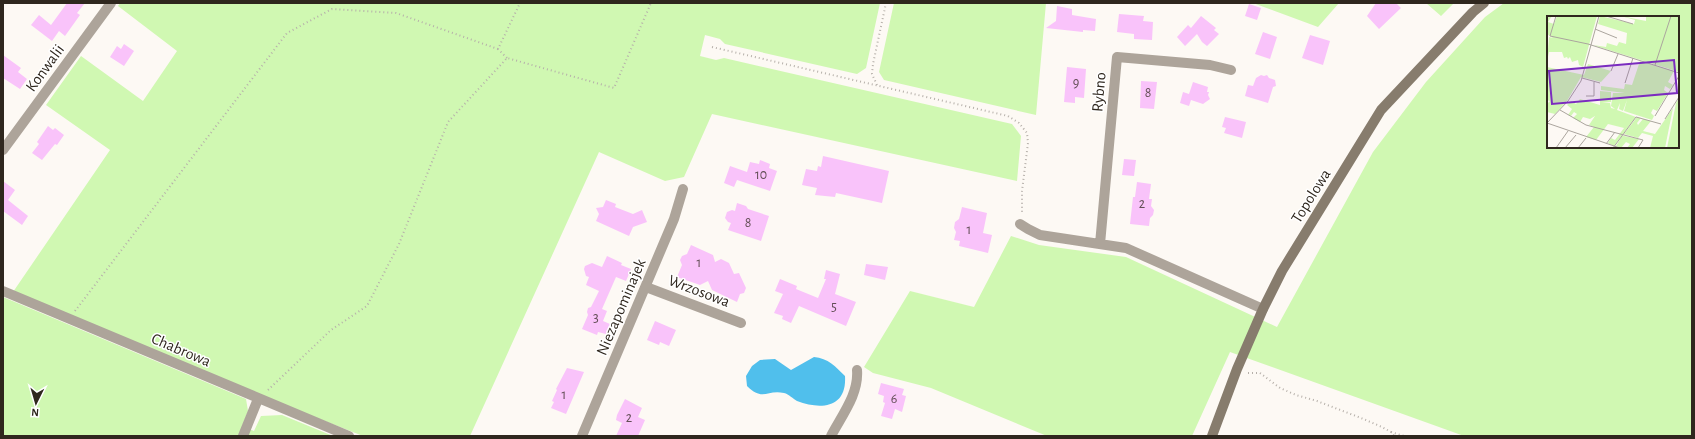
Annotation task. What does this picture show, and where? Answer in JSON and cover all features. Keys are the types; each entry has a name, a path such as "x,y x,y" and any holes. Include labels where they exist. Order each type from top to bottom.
{"street":[{"name":"Konwalii","path":"3,150 111,3"},
{"name":"Topolowa","path":"1212,436 1237,369 1263,309 1282,271 1381,110 1484,3"},
{"name":"Rybno","path":"1100,244 1117,57 1210,65 1231,70"},
{"name":"Niezapominajek","path":"582,436 646,287 674,219 684,189"},
{"path":"1020,224 1040,235 1126,248 1263,309"},
{"name":"Wrzosowa","path":"646,287 741,323"},
{"name":"Chabrowa","path":"3,291 349,436"},
{"path":"831,436 856,390 858,381 857,370"},
{"path":"243,436 258,399"}],"path":[{"path":"498,49 520,3"},
{"path":"74,312 287,33 332,9 396,13 498,49 507,58 614,88 651,3"},
{"path":"877,85 872,74 873,64 886,3"},
{"path":"712,47 1008,116 1020,123 1026,133 1028,142 1020,224"},
{"path":"258,399 331,330 367,306 399,244 448,122 507,58"},
{"path":"1237,369 1247,373 1260,373 1280,388 1296,395 1317,401 1404,436"},
{"path":"1391,432 1394,436"}],"green space":[{"path":"120,3 880,3 866,68 857,74 725,44 720,39 705,35 700,56 716,60 724,58 1012,124 1021,136 1017,181 712,114 684,177 665,181 599,152 470,436 363,436 261,396 13,292 110,150 46,105 81,56 143,101 177,51 118,6"},
{"path":"894,3 1046,3 1036,115 884,80 879,72"},
{"path":"1253,3 1339,3 1318,27"},
{"path":"1426,3 1454,3 1441,16"},
{"path":"1504,3 1692,3 1692,436 1464,436 1230,352 1192,436 1047,436 931,388 873,373 864,367 910,291 974,307 1011,236 1039,245 1126,257 1277,327 1373,152 1426,82 1485,17"},
{"path":"3,297 246,399 248,411 242,426 254,431 261,416 282,415 333,436 3,436"}],"water":[{"path":"814,357 828,361 845,376 842,395 831,404 806,404 797,401 788,394 773,392 761,394 752,391 747,386 746,376 752,366 760,360 775,359 791,370"}],"building":[{"path":"67,3 85,3 77,13 80,15 65,36 59,31 52,41 31,25 39,15 51,25"},
{"path":"1376,3 1396,3 1401,8 1379,29 1367,16"},
{"path":"1249,4 1261,8 1257,20 1245,16"},
{"path":"1057,6 1072,9 1072,15 1096,19 1095,31 1083,30 1083,32 1046,28 1056,21"},
{"path":"1119,14 1144,16 1143,21 1153,22 1152,40 1134,39 1134,34 1117,32"},
{"path":"1201,16 1216,28 1214,30 1219,34 1207,46 1202,42 1197,34 1185,46 1177,37 1188,25 1191,28"},
{"path":"1263,32 1277,37 1270,59 1255,54"},
{"path":"1310,35 1330,41 1323,65 1302,58"},
{"path":"124,44 134,51 124,66 110,57 117,46 121,49"},
{"path":"3,55 21,68 18,72 27,79 20,89 3,78"},
{"path":"1067,67 1086,69 1084,98 1075,97 1075,103 1064,102"},
{"path":"1261,75 1267,75 1269,78 1275,80 1276,86 1273,87 1268,103 1245,96 1248,85 1253,86 1256,78"},
{"path":"1141,81 1157,82 1154,109 1140,108"},
{"path":"1193,82 1208,87 1207,92 1209,92 1208,95 1210,99 1203,104 1191,100 1189,106 1180,103 1183,92 1189,94"},
{"path":"1225,117 1246,122 1242,138 1224,133 1226,128 1222,127"},
{"path":"48,126 53,130 55,128 64,135 57,145 55,144 42,160 32,153 39,144 37,142"},
{"path":"823,156 889,171 882,203 836,193 835,197 815,195 817,188 802,185 806,169 817,171 818,166 821,167"},
{"path":"1124,159 1136,160 1134,176 1122,175"},
{"path":"760,160 770,164 769,168 777,171 770,191 737,180 734,187 724,183 730,166 747,172 750,162 759,164"},
{"path":"3,181 15,190 8,200 28,216 22,225 3,211"},
{"path":"1137,182 1151,184 1149,199 1152,199 1151,206 1154,210 1153,215 1150,218 1149,226 1130,224 1133,197 1135,197"},
{"path":"606,200 616,204 615,207 633,214 642,210 647,222 633,227 629,236 596,221 599,214 596,208 603,207"},
{"path":"737,203 746,206 748,209 769,216 761,241 728,230 731,223 725,218 727,212 732,210 735,211"},
{"path":"962,207 987,213 983,233 992,235 988,253 959,246 960,241 954,240 956,232 954,228 955,222 959,219"},
{"path":"691,245 713,255 715,262 721,259 729,263 734,274 739,273 746,288 744,293 740,294 737,302 712,290 708,281 700,285 677,277 682,265 680,260 682,256 687,254"},
{"path":"607,256 622,263 621,265 631,269 626,281 616,277 602,309 607,311 603,321 610,324 606,334 598,332 597,335 582,329 588,315 588,308 591,307 599,291 586,285 589,277 586,276 584,269 585,266 592,263 602,267"},
{"path":"866,264 888,267 885,280 864,275"},
{"path":"826,270 840,274 835,294 856,302 846,326 799,306 791,323 782,319 783,316 774,313 783,294 775,291 780,279 797,286 796,289 818,298 826,279 824,279"},
{"path":"655,321 676,330 669,346 660,342 659,345 647,340"},
{"path":"567,368 584,372 566,414 551,408 554,402 552,401 557,390 556,389"},
{"path":"881,383 904,389 902,395 906,396 902,412 895,409 892,419 881,416 885,403 883,402 884,396 878,394"},
{"path":"625,399 642,408 638,417 645,420 638,436 616,436 622,423 616,420 617,415"}]}
